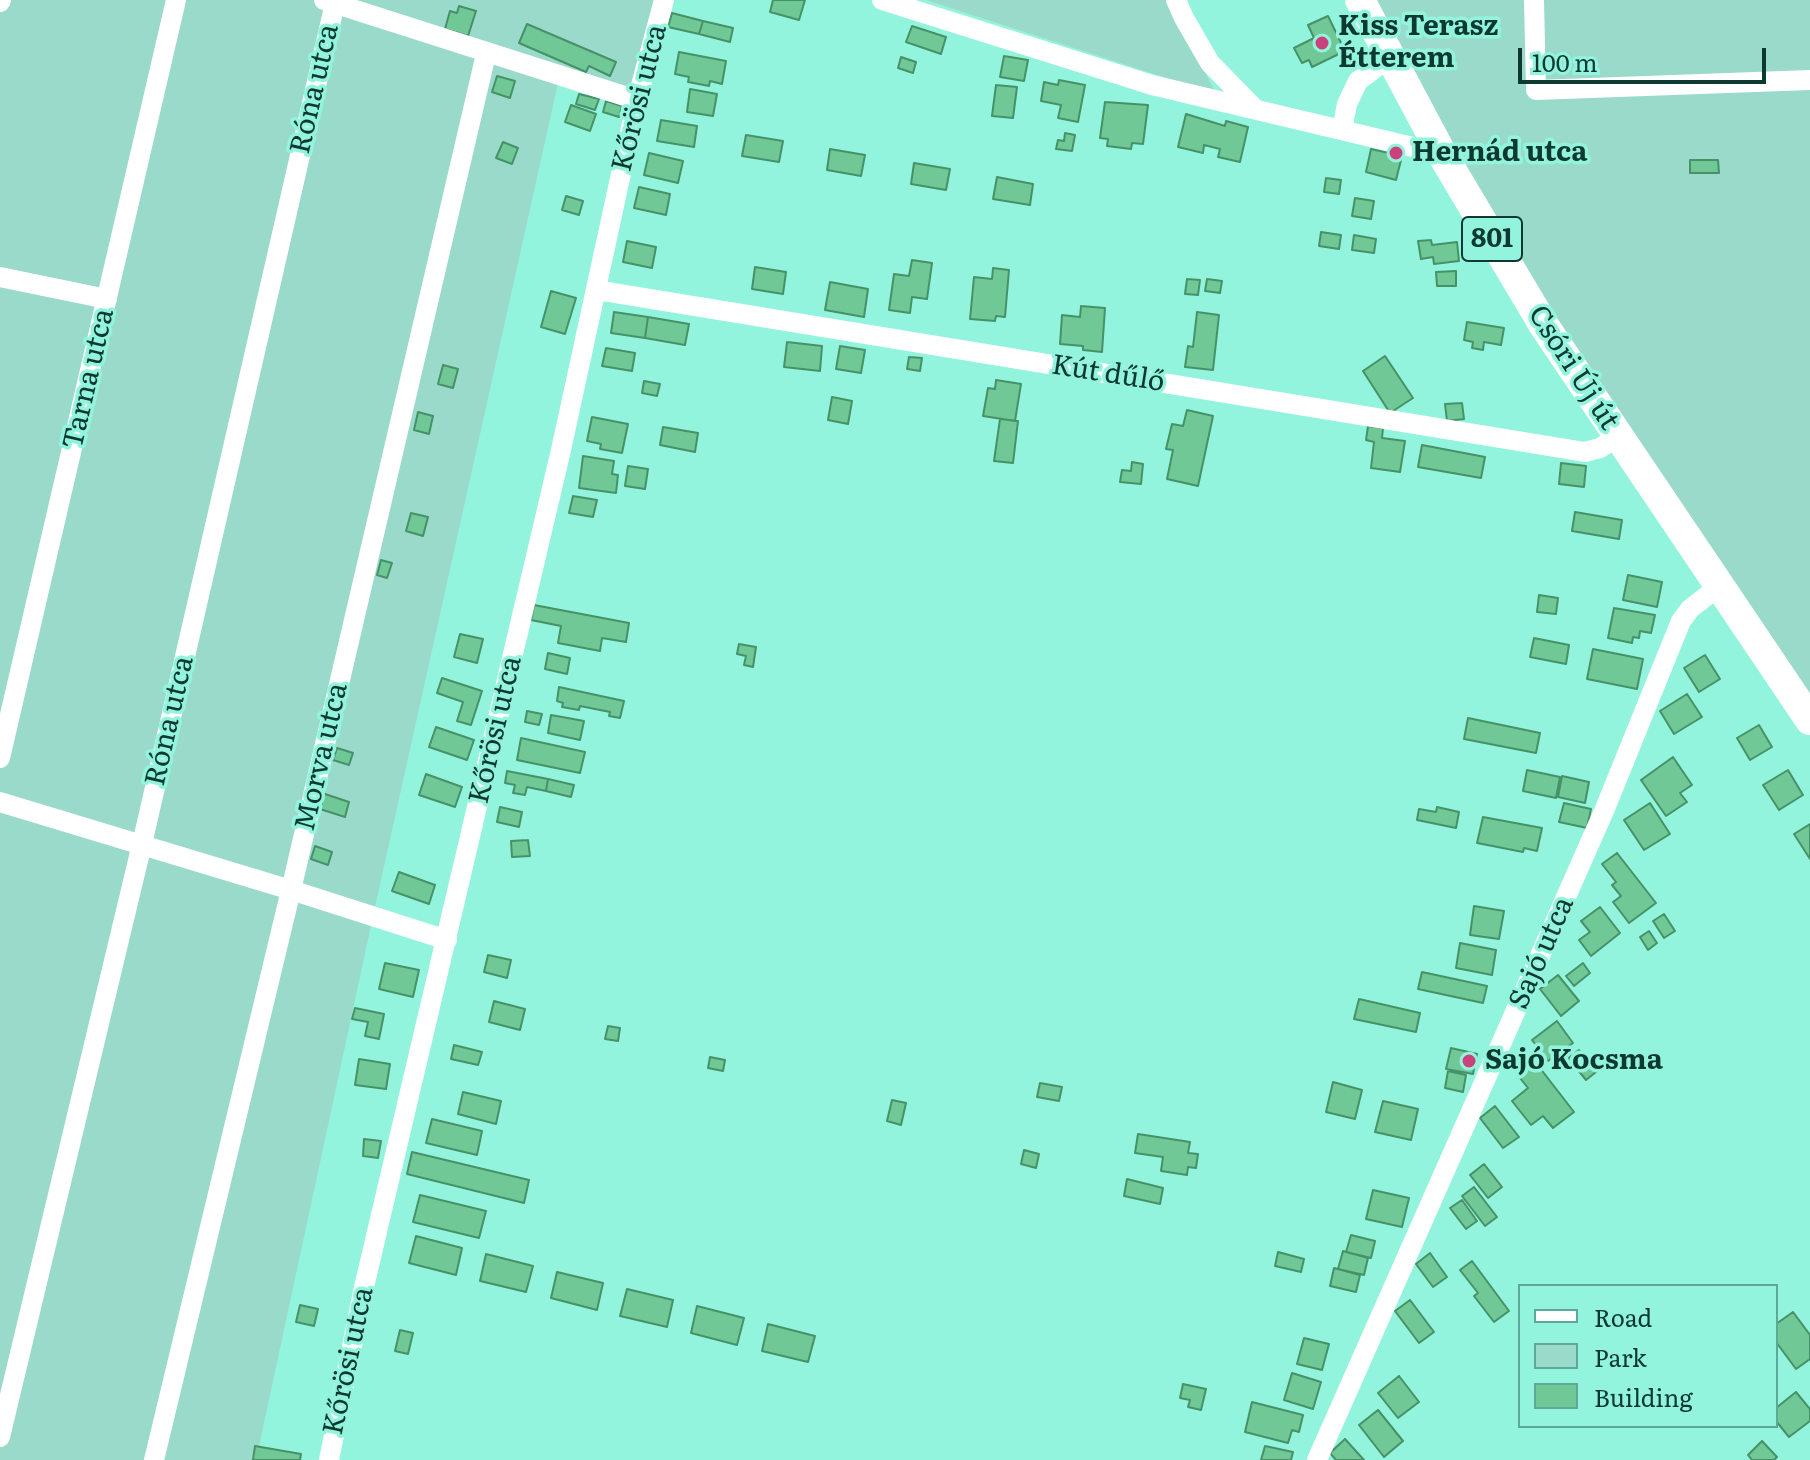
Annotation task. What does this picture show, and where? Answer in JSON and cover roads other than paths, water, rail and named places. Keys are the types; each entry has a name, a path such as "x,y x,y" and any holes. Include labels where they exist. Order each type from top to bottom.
{"main road":[{"name":"Csóri Új út","path":"1360,0 1442,154 1543,324 1810,720"}],"street":[{"name":"Tarna utca","path":"0,758 176,0"},
{"name":"Kőrösi utca","path":"329,1460 364,1287 561,450 637,100 664,0"},
{"path":"882,0 1085,66 1442,154"},
{"path":"1176,0 1210,63 1256,110"},
{"path":"1534,0 1536,90 1810,80"},
{"path":"329,2 637,100"},
{"name":"Róna utca","path":"0,1437 142,844 329,2"},
{"name":"Morva utca","path":"154,1460 486,54"},
{"path":"1342,130 1347,104 1358,81 1390,57"},
{"path":"0,277 107,299"},
{"name":"Kút dűlő","path":"596,290 1585,452 1600,448 1617,437"},
{"name":"Sajó utca","path":"1317,1460 1604,811 1681,621 1690,609 1718,587"},
{"path":"0,802 447,940"}],"place":[{"name":"Kiss Terasz Étterem","path":"1322,43"},
{"name":"Hernád utca","path":"1396,153"},
{"name":"Sajó Kocsma","path":"1469,1061"}]}
